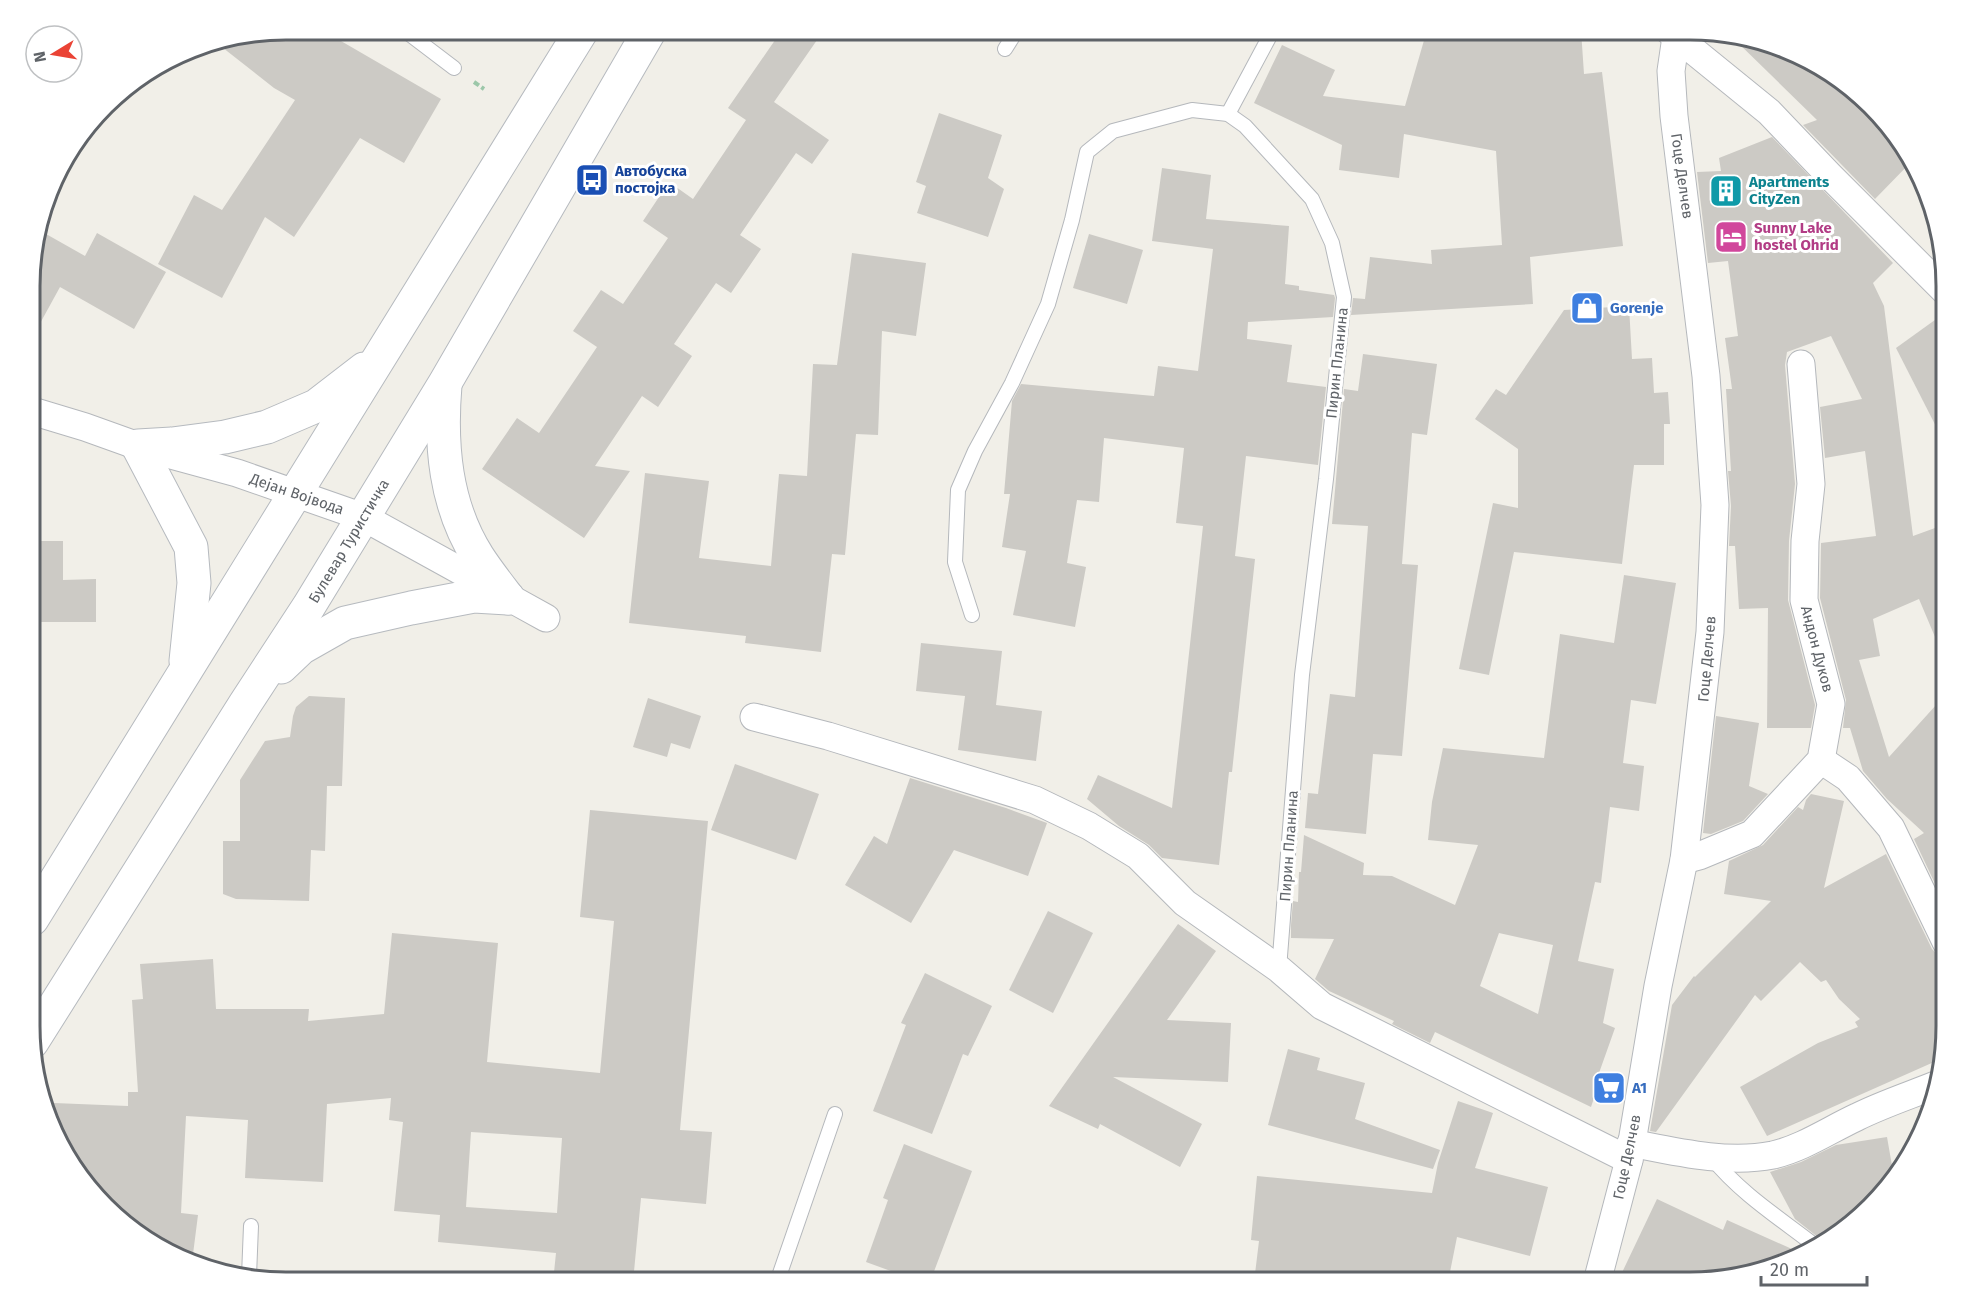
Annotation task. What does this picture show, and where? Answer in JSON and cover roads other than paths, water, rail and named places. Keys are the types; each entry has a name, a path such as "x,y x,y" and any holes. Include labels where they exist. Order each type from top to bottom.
{"main road":[{"path":"40,906 576,40"},
{"name":"Булевар Туристичка","path":"40,1029 309,606 445,383 644,40"},
{"path":"185,669 194,583 191,547 138,446 225,437 267,427 316,406 382,355"},
{"path":"445,383 442,423 444,455 451,494 462,527 477,556 508,598"},
{"path":"245,704 301,648 345,623 474,596 508,598"}],"street":[{"name":"Гоце Делчев","path":"1599,1272 1630,1152 1658,986 1684,860 1710,632 1715,505 1706,376 1674,116 1671,71 1673,40"},
{"path":"1684,40 1769,112 1936,282"},
{"name":"Андон Дуков","path":"1801,364 1811,484 1805,541 1804,600 1832,704 1821,760"},
{"name":"Дејан Војвода","path":"40,413 138,446 237,473 363,517 546,618"},
{"path":"754,717 828,736 1035,800 1089,826 1138,856 1185,903 1280,969 1322,1006 1630,1152 1681,1153 1734,1158 1771,1155 1795,1149 1859,1116 1928,1088"},
{"path":"1684,860 1752,834 1821,760 1848,778 1891,828 1936,921"}],"lane":[{"path":"417,40 454,68"},
{"path":"1005,49 1011,40"},
{"path":"972,615 955,562 958,490 975,451 1012,383 1048,304 1072,220 1087,152 1113,131 1124,128 1192,110 1228,114 1268,40"},
{"name":"Пирин Планина","path":"1228,114 1245,126 1311,199 1332,243 1344,297 1326,479 1302,675 1280,969"},
{"path":"780,1272 835,1114"},
{"path":"1711,1156 1724,1173 1750,1196 1809,1241"},
{"path":"249,1268 251,1226"}],"place":[{"name":"Автобуска постојка","path":"592,180"},
{"name":"Apartments CityZen","path":"1726,191"},
{"name":"Sunny Lake hostel Ohrid","path":"1731,237"},
{"name":"Gorenje","path":"1587,308"},
{"name":"A1","path":"1609,1088"}]}
